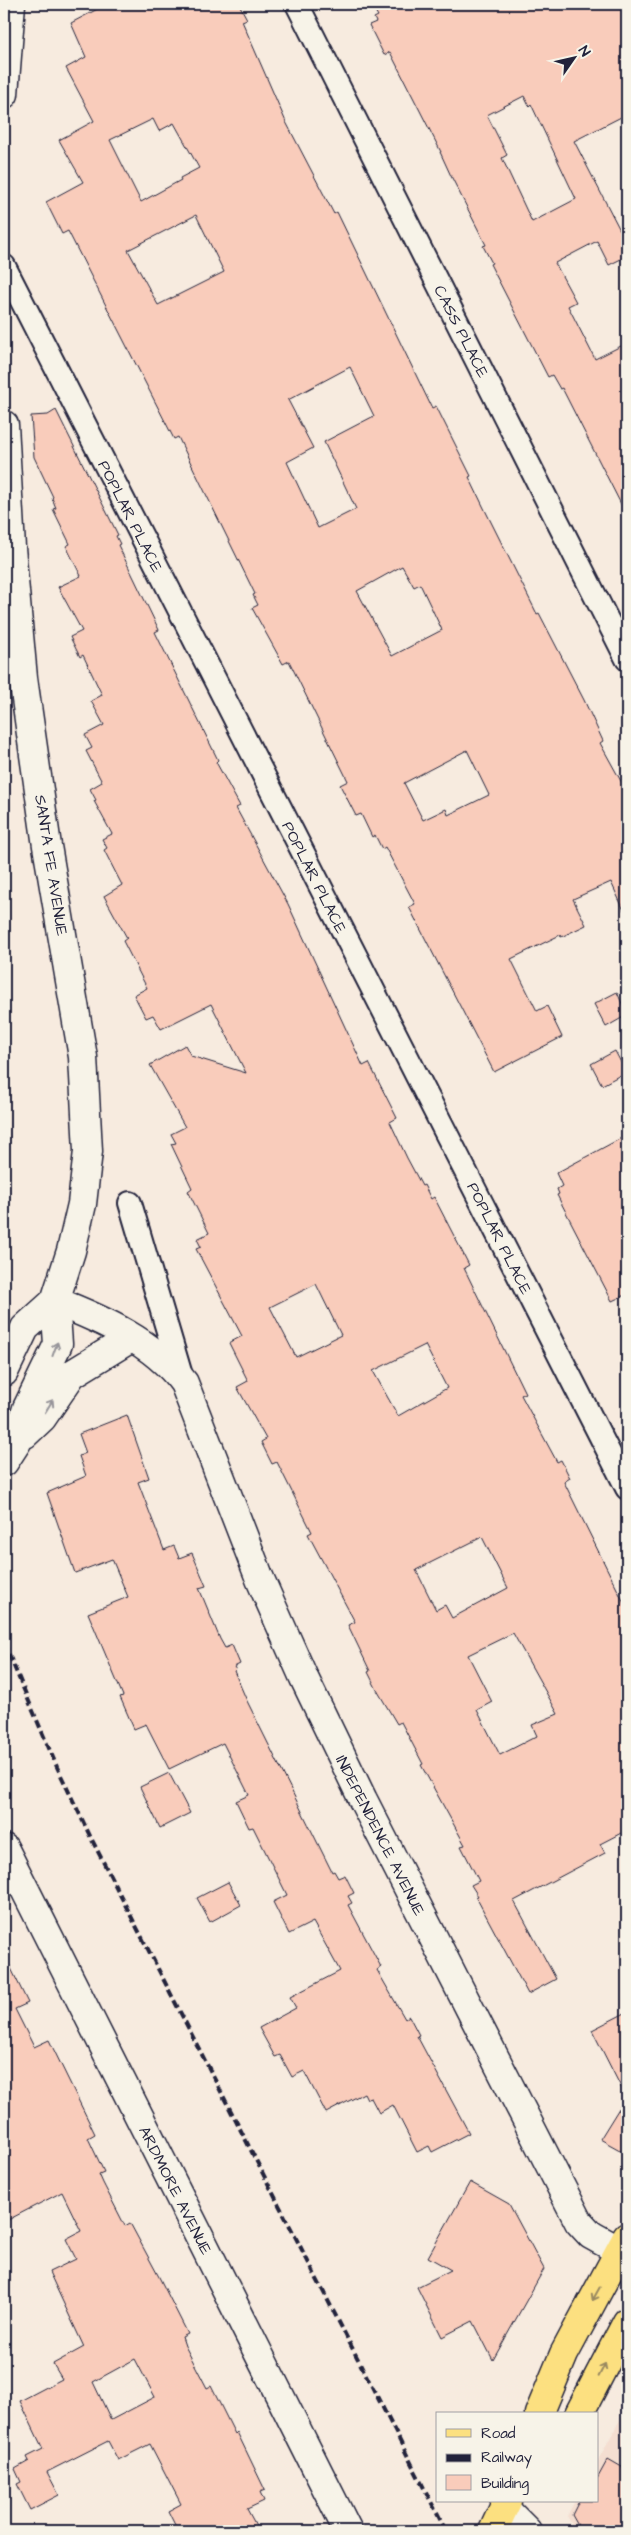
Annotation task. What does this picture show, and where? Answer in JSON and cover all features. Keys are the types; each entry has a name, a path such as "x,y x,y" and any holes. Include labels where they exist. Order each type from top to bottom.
{"main road":[{"path":"540,2412 564,2354 625,2248"},
{"path":"580,2412 627,2322"}],"street":[{"path":"4,94 11,4"},
{"name":"CASS PLACE","path":"297,4 627,659"},
{"name":"POPLAR PLACE","path":"4,266 627,1488"},
{"name":"SANTA FE AVENUE","path":"4,425 11,548 23,678 47,846 83,1057 88,1151 82,1204 71,1251 55,1301 58,1344 26,1408 10,1452"},
{"name":"INDEPENDENCE AVENUE","path":"130,1203 184,1382 260,1579 363,1800 579,2222 591,2235 625,2248"},
{"path":"4,1372 25,1328 55,1301"},
{"name":"INDEPENDENCE AVENUE","path":"55,1301 84,1312 154,1351 171,1365 184,1382"},
{"path":"10,1452 42,1418 72,1374 131,1338"},
{"name":"ARDMORE AVENUE","path":"4,1848 348,2531"},
{"path":"504,2511 527,2531"}],"shaded area":[{"path":"627,2407 627,2531 576,2531 567,2516 574,2502 598,2502 598,2460"}],"building":[{"path":"107,4 239,4 247,19 242,21 286,122 334,214 337,212 432,408 436,406 537,614 539,613 584,700 603,741 600,743 627,792 627,917 611,882 573,899 586,925 561,937 560,935 511,959 537,1011 547,1006 562,1037 494,1072 409,907 415,904 385,847 382,849 375,835 372,837 361,814 356,816 340,785 348,781 289,661 283,664 252,608 258,605 253,595 255,594 178,437 174,439 68,231 62,234 46,202 83,182 59,140 94,121 66,68 86,57 71,23","holes":["153,119 159,131 174,123 199,168 141,202 110,140","196,215 224,272 158,305 128,250","350,367 374,416 324,442 356,509 318,528 287,462 313,448 288,400","402,566 414,587 420,584 442,630 392,656 357,591","467,750 489,795 448,815 446,809 423,820 404,783"]},
{"path":"371,4 627,4 627,114 574,141 620,230 627,227 627,256 609,265 597,241 555,263 576,302 568,306 595,359 627,343 627,516 562,388 560,389 552,375 548,377 490,264 492,263 483,246 486,245 390,52 384,55 369,25 376,22 374,18 378,16","holes":["524,96 529,106 531,104 576,199 532,222 502,158 507,155 487,115"]},
{"path":"56,410 118,535 116,536 120,544 118,545 159,630 155,632 218,760 216,762 240,806 236,808 288,904 363,1066 369,1063 397,1118 390,1122 407,1158 431,1199 434,1197 469,1265 464,1268 525,1393 521,1395 557,1462 561,1460 570,1478 564,1482 627,1609 627,1830 600,1844 605,1853 514,1901 556,1979 528,1994 476,1897 478,1896 471,1885 479,1881 461,1846 465,1845 421,1765 423,1764 401,1722 397,1724 368,1672 370,1671 348,1625 355,1622 308,1534 312,1532 277,1462 272,1464 261,1442 266,1439 237,1387 248,1381 229,1343 242,1336 196,1249 201,1247 197,1239 209,1233 188,1191 192,1188 171,1144 176,1143 171,1134 185,1127 150,1065 185,1045 191,1056 246,1073 211,1004 161,1029 153,1015 146,1018 134,995 147,988 123,941 127,938 104,896 122,885 104,850 107,848 102,839 112,834 94,801 96,800 90,789 102,782 86,751 92,748 85,735 104,725 91,701 102,695 83,655 80,657 70,637 82,631 58,587 81,576 66,546 70,544 53,509 56,508 53,497 34,457 31,416 48,415","holes":["316,1284 341,1335 296,1357 270,1307","425,1345 447,1388 398,1416 373,1371","482,1537 508,1588 452,1618 445,1605 436,1610 416,1570","513,1633 558,1714 532,1725 537,1736 500,1755 477,1710 492,1702 468,1655"]},
{"path":"617,992 627,1015 606,1027 594,1004"},
{"path":"615,1051 626,1072 602,1085 591,1064"},
{"path":"627,1135 627,1294 612,1301 557,1195 559,1194 557,1189 562,1186 556,1173"},
{"path":"127,1415 149,1478 138,1482 164,1550 174,1546 179,1558 192,1553 206,1586 199,1588 220,1639 225,1648 232,1645 240,1664 234,1667 236,1670 234,1671 247,1701 332,1872 334,1871 338,1878 345,1875 354,1893 348,1896 352,1903 348,1905 381,1967 377,1970 405,2019 409,2016 419,2035 417,2036 469,2133 432,2152 429,2146 417,2152 393,2105 379,2113 371,2098 367,2099 364,2093 326,2113 304,2071 292,2077 280,2055 275,2057 259,2028 296,2008 290,1997 340,1971 313,1922 289,1934 273,1902 287,1895 253,1827 249,1828 236,1801 249,1795 223,1743 169,1769 146,1724 134,1729 120,1697 123,1696 88,1613 128,1597 112,1559 75,1573 47,1493 86,1476 79,1456 86,1453 79,1434"},
{"path":"169,1773 190,1813 160,1828 140,1787"},
{"path":"228,1882 241,1905 210,1922 197,1898"},
{"path":"4,1954 28,2003 15,2009 34,2047 49,2040 95,2134 88,2138 104,2172 99,2174 103,2183 125,2226 130,2223 159,2277 188,2334 182,2337 185,2346 207,2388 211,2386 235,2434 237,2432 265,2490 260,2492 264,2501 247,2509 259,2531 178,2531 168,2511 181,2504 150,2444 118,2460 108,2441 47,2472 59,2495 30,2510 17,2484 21,2482 15,2469 29,2461 27,2457 43,2449 20,2401 62,2379 53,2364 84,2347 49,2272 76,2259 66,2239 81,2231 62,2192 4,2222","holes":["135,2359 155,2397 111,2420 93,2382"]},
{"path":"627,2012 627,2154 600,2139 626,2097 592,2030"},
{"path":"470,2182 509,2204 544,2269 493,2360 473,2321 442,2337 417,2287 451,2270 428,2257"},
{"path":"608,2459 627,2470 627,2531 581,2531 572,2515 578,2502 598,2502 598,2477"}],"railway":[{"path":"4,1643 57,1767 91,1838 446,2531"}]}
